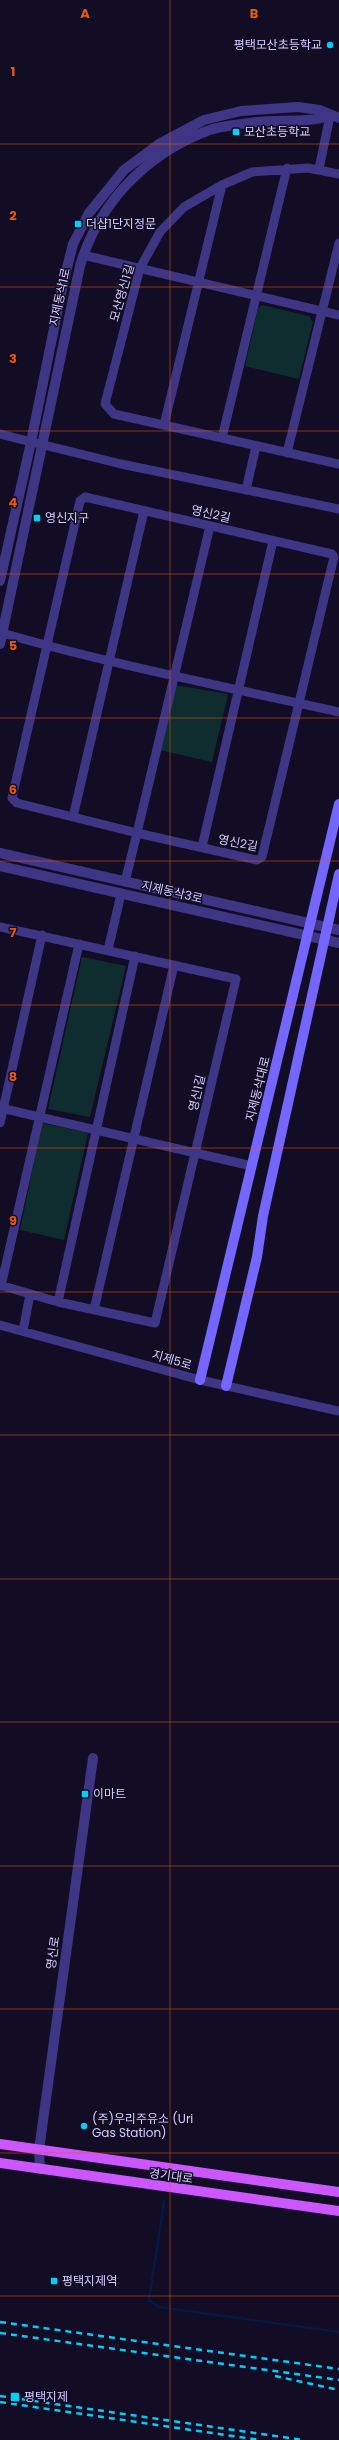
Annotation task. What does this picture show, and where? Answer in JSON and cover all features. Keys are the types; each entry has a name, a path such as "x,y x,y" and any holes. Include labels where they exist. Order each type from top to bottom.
{"main road":[{"name":"지제동삭대로","path":"200,1380 309,937 339,804"},
{"path":"226,1386 257,1257 264,1216 323,940 339,874"},
{"name":"경기대로","path":"0,2144 231,2175 339,2192"},
{"name":"경기대로","path":"0,2163 339,2212"}],"street":[{"name":"지제동삭1로","path":"0,581 31,442 63,284 73,244 89,213 124,170 159,144 204,120 241,111 298,107 320,110 335,117"},
{"path":"319,169 335,117"},
{"name":"지제동삭1로","path":"0,644 83,255 92,232 127,182 176,146 214,129 250,122 317,120 335,117"},
{"path":"222,438 287,168"},
{"name":"모산영신1길","path":"339,174 319,169 287,168 252,172 222,185 184,206 160,232 140,268 105,404 114,414 339,464"},
{"path":"164,425 200,282 222,185"},
{"path":"288,453 339,243"},
{"path":"83,255 339,315"},
{"path":"0,434 121,464 339,509"},
{"path":"246,490 256,446"},
{"name":"영신2길","path":"85,498 210,526 332,554 334,557 262,858 257,860 137,833 17,803 12,798 81,499 85,498"},
{"path":"73,817 144,511"},
{"path":"125,882 210,526"},
{"path":"202,847 273,541"},
{"path":"2,633 47,646 174,676 339,712"},
{"name":"지제동삭3로","path":"0,853 339,930"},
{"name":"지제동삭3로","path":"0,866 339,943"},
{"path":"108,950 121,894"},
{"name":"영신1길","path":"0,927 42,935 236,979 155,1323 58,1302 0,1286"},
{"path":"0,1123 2,1108 42,935"},
{"path":"0,1286 79,944"},
{"path":"58,1302 136,956"},
{"path":"94,1310 174,965"},
{"path":"2,1108 252,1166"},
{"path":"23,1331 30,1294"},
{"name":"지제5로","path":"0,1325 200,1380 339,1411"},
{"name":"영신로","path":"40,2169 39,2150 93,1758"}],"green space":[{"path":"262,305 309,316 313,322 299,379 245,366 258,308"},
{"path":"175,685 228,694 212,762 160,750"},
{"path":"82,957 126,966 90,1117 48,1109"},
{"path":"42,1123 88,1133 64,1240 20,1230"}],"waterway":[{"path":"164,2202 149,2300 159,2307 339,2332"}],"railway":[{"path":"0,2322 339,2369"},
{"path":"0,2333 339,2380"},
{"path":"275,2376 339,2390"},
{"path":"0,2396 303,2440"},
{"path":"0,2402 260,2440"}],"place":[{"name":"평택모산초등학교","path":"330,45"},
{"name":"모산초등학교","path":"236,132"},
{"name":"더샵1단지정문","path":"78,224"},
{"name":"영신지구","path":"37,518"},
{"name":"이마트","path":"85,1794"},
{"name":"(주)우리주유소 (Uri Gas Station)","path":"84,2126"},
{"name":"평택지제역","path":"54,2281"},
{"name":"평택지제","path":"15,2397"}]}
